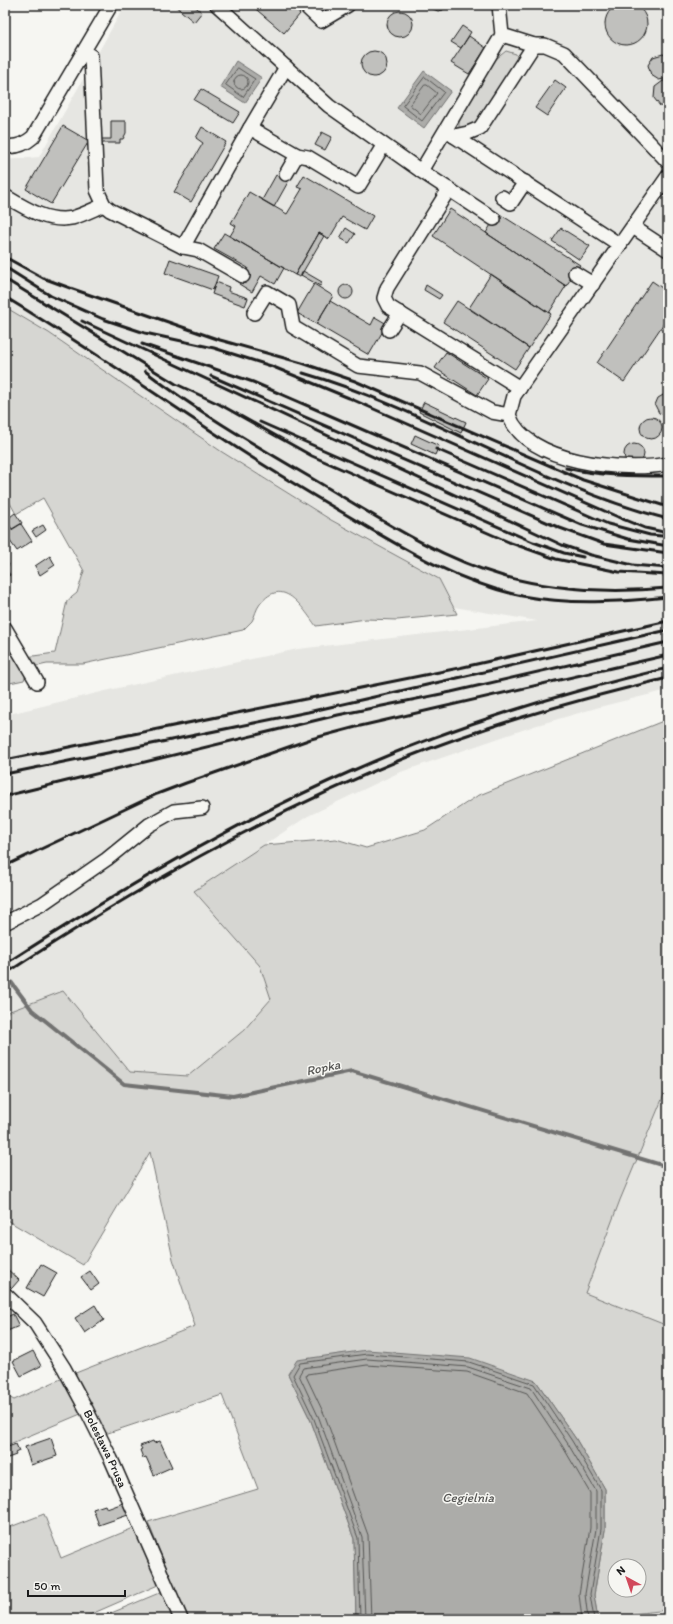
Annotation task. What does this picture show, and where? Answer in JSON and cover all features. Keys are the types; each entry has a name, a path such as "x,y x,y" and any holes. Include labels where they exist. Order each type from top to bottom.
{"street":[{"path":"5,146 18,146 27,143 33,136 111,5"},
{"path":"217,5 329,106 383,146 494,219"},
{"path":"304,5 321,20 348,5"},
{"path":"421,171 450,133 502,35 499,5"},
{"path":"502,35 534,45 546,45 564,53 668,162"},
{"path":"450,133 468,133 480,128 534,45"},
{"path":"84,52 91,56 96,190 104,205 183,246 198,250 243,276"},
{"path":"183,246 286,67"},
{"path":"250,128 297,155 308,157 358,186 383,146"},
{"path":"450,133 620,245"},
{"path":"286,174 297,155"},
{"path":"668,176 514,396 509,415 516,430 526,439 553,453 598,464 634,468 668,464"},
{"path":"502,197 511,203 525,182"},
{"path":"449,189 385,293 386,302 400,313 520,388"},
{"path":"5,196 30,211 57,219 72,218 104,205"},
{"path":"633,227 668,250"},
{"path":"575,273 593,284"},
{"path":"254,313 267,292 289,305 293,327 358,366 420,373 492,412 509,415"},
{"path":"389,330 400,313"},
{"path":"5,628 37,682"},
{"path":"5,923 42,904 108,859 149,825 174,811 202,808"},
{"name":"Bolesława Prusa","path":"5,1294 35,1323 64,1368 111,1459 181,1619"}],"shaded area":[{"path":"125,5 668,5 668,690 603,706 534,726 398,773 308,816 194,891 260,966 271,999 244,1030 188,1076 130,1072 63,991 5,1013 5,715 118,688 298,649 537,621 454,607 439,579 331,520 222,452 49,333 5,307 5,160 39,157"},
{"path":"506,51 516,54 518,60 478,122 473,126 459,128 459,120 490,66"},
{"path":"5,307 49,333 222,452 331,520 439,579 457,614 397,620 366,619 316,626 305,610 291,597 284,593 276,593 268,596 260,604 252,621 243,630 83,664 47,664 38,666 29,662 26,657 55,653 67,601 77,593 84,571 43,498 16,514 5,494"},
{"path":"14,651 26,674 24,680 5,684 5,657"},
{"path":"668,719 668,1085 620,1200 585,1293 668,1326 668,1610 632,1614 633,1619 598,1619 594,1595 605,1530 605,1489 576,1439 536,1381 288,1374 311,1421 354,1539 356,1619 187,1619 148,1522 258,1489 222,1395 105,1434 73,1374 195,1326 173,1259 150,1152 83,1265 5,1219 5,1013 63,991 130,1072 188,1076 244,1030 271,999 260,966 194,891 264,845 336,839 366,848 425,830 477,796"},
{"path":"668,1085 668,1326 584,1294 620,1200"},
{"path":"63,1378 83,1413 5,1446 5,1395 14,1400"},
{"path":"44,1514 61,1558 136,1527 161,1581 158,1585 80,1619 5,1619 5,1529"},
{"path":"165,1589 177,1619 97,1619 159,1593"}],"water":[{"path":"236,61 262,78 245,103 220,87"},
{"path":"424,71 451,91 424,128 397,108"},
{"name":"Cegielnia","path":"367,1350 470,1358 536,1381 576,1439 605,1489 605,1530 594,1595 598,1619 356,1619 354,1539 311,1421 288,1374 297,1360"}],"building":[{"path":"622,3 630,3 638,6 644,12 647,24 644,36 638,42 630,45 622,45 614,42 608,36 605,28 605,20 608,12 614,6"},
{"path":"174,5 193,5 202,12 194,22"},
{"path":"251,5 290,5 300,14 284,33"},
{"path":"432,5 446,5 443,10 438,11 433,9"},
{"path":"400,11 409,15 413,24 409,33 400,37 391,33 387,24 391,15"},
{"path":"462,26 471,32 461,48 451,42"},
{"path":"469,36 486,48 469,74 451,63"},
{"path":"374,51 383,55 387,64 383,73 374,77 365,73 361,64 365,55"},
{"path":"663,54 668,56 668,78 659,80 651,75 648,65 653,57"},
{"path":"555,80 566,88 547,116 535,108"},
{"path":"663,81 668,81 668,107 660,106 654,98 655,87"},
{"path":"201,89 240,112 233,123 194,100"},
{"path":"111,121 126,121 126,133 123,139 120,139 120,143 100,143 100,139 111,139"},
{"path":"63,126 89,141 51,204 26,189"},
{"path":"202,127 226,142 191,202 174,192 203,143 196,138"},
{"path":"322,132 332,137 325,150 315,145"},
{"path":"276,175 288,182 274,207 262,200"},
{"path":"304,175 373,216 365,230 342,217 329,239 319,233 295,275 230,236 236,226 231,223 249,192 287,214 302,189 297,187"},
{"path":"450,209 566,286 549,313 433,236"},
{"path":"498,213 580,265 566,286 486,233"},
{"path":"346,228 355,234 349,243 340,238"},
{"path":"561,228 590,246 580,260 552,241"},
{"path":"224,233 284,268 275,284 261,276 252,292 239,284 248,268 214,249"},
{"path":"319,233 324,236 300,277 295,275"},
{"path":"170,259 218,276 213,290 165,273"},
{"path":"303,271 322,282 320,286 301,275"},
{"path":"491,274 551,314 529,348 469,308"},
{"path":"652,281 668,292 668,317 624,382 597,363"},
{"path":"216,282 229,287 228,291 248,298 245,306 212,294"},
{"path":"314,284 333,296 316,324 297,313"},
{"path":"343,285 349,285 353,289 353,295 349,299 343,299 339,295 339,289"},
{"path":"426,285 442,295 439,299 424,290"},
{"path":"330,301 371,325 375,317 387,324 369,355 316,324"},
{"path":"457,301 529,348 515,369 443,322"},
{"path":"446,352 488,379 477,395 435,368"},
{"path":"668,394 668,415 659,413 655,405 658,398"},
{"path":"424,402 466,422 461,433 419,412"},
{"path":"651,417 655,418 661,424 661,432 655,438 651,439 647,438 641,432 640,428 641,424 647,418"},
{"path":"415,435 439,446 435,455 411,444"},
{"path":"634,444 641,447 644,454 641,461 634,464 627,461 624,454 627,447"},
{"path":"15,513 22,523 12,529 6,520"},
{"path":"21,524 32,541 17,551 5,534"},
{"path":"43,525 46,530 36,537 32,531"},
{"path":"50,556 55,565 40,575 35,566"},
{"path":"5,559 9,565 5,567"},
{"path":"5,567 10,575 5,578"},
{"path":"41,1264 57,1273 43,1297 27,1288"},
{"path":"5,1267 19,1280 12,1288 5,1281"},
{"path":"90,1271 99,1284 91,1290 81,1277"},
{"path":"95,1305 104,1320 85,1333 75,1318"},
{"path":"13,1314 19,1326 5,1332 5,1318"},
{"path":"33,1351 41,1366 21,1376 13,1361"},
{"path":"51,1438 57,1456 31,1465 25,1447"},
{"path":"153,1441 154,1443 160,1441 172,1467 154,1475 146,1457 143,1458 140,1450 142,1449 140,1446"},
{"path":"16,1444 19,1451 15,1453 16,1455 5,1459 5,1448"},
{"path":"123,1503 128,1515 99,1525 93,1509 105,1505 107,1509"}],"waterway":[{"name":"Ropka","path":"11,982 32,1010 124,1084 233,1096 352,1071 668,1167"}],"railway":[{"path":"5,257 43,278 70,288 220,340 302,363 355,381 583,480 668,507"},
{"path":"5,267 51,296 103,319 145,333 214,348 271,366 349,398 618,517 645,528 668,533"},
{"path":"5,279 176,384 219,404 312,456 511,543 556,559 619,572 668,575"},
{"path":"5,297 88,349 267,467 383,537 450,572 497,590 540,599 595,602 668,597"},
{"path":"82,321 562,545 591,555 637,566"},
{"path":"142,344 253,382 582,525 628,539 668,546"},
{"path":"145,371 185,400 248,441 405,534 478,568 523,581 564,588 585,590 647,590 668,588"},
{"path":"303,373 349,388 395,406 575,488 621,505 668,519"},
{"path":"211,376 560,528 604,544 668,553"},
{"path":"260,422 533,542 564,553 583,557"},
{"path":"436,449 608,524 650,535 662,536"},
{"path":"566,468 579,471 629,476 668,476"},
{"path":"632,565 668,568"},
{"path":"5,760 459,668 668,621"},
{"path":"5,774 308,712 668,630"},
{"path":"5,796 338,715 451,692 668,642"},
{"path":"5,866 157,794 311,739 356,727 668,655"},
{"path":"5,964 132,885 219,836 354,770 431,739 548,699 668,668"},
{"path":"5,974 101,913 200,856 301,804 353,780 405,758 502,723 668,678"}]}
